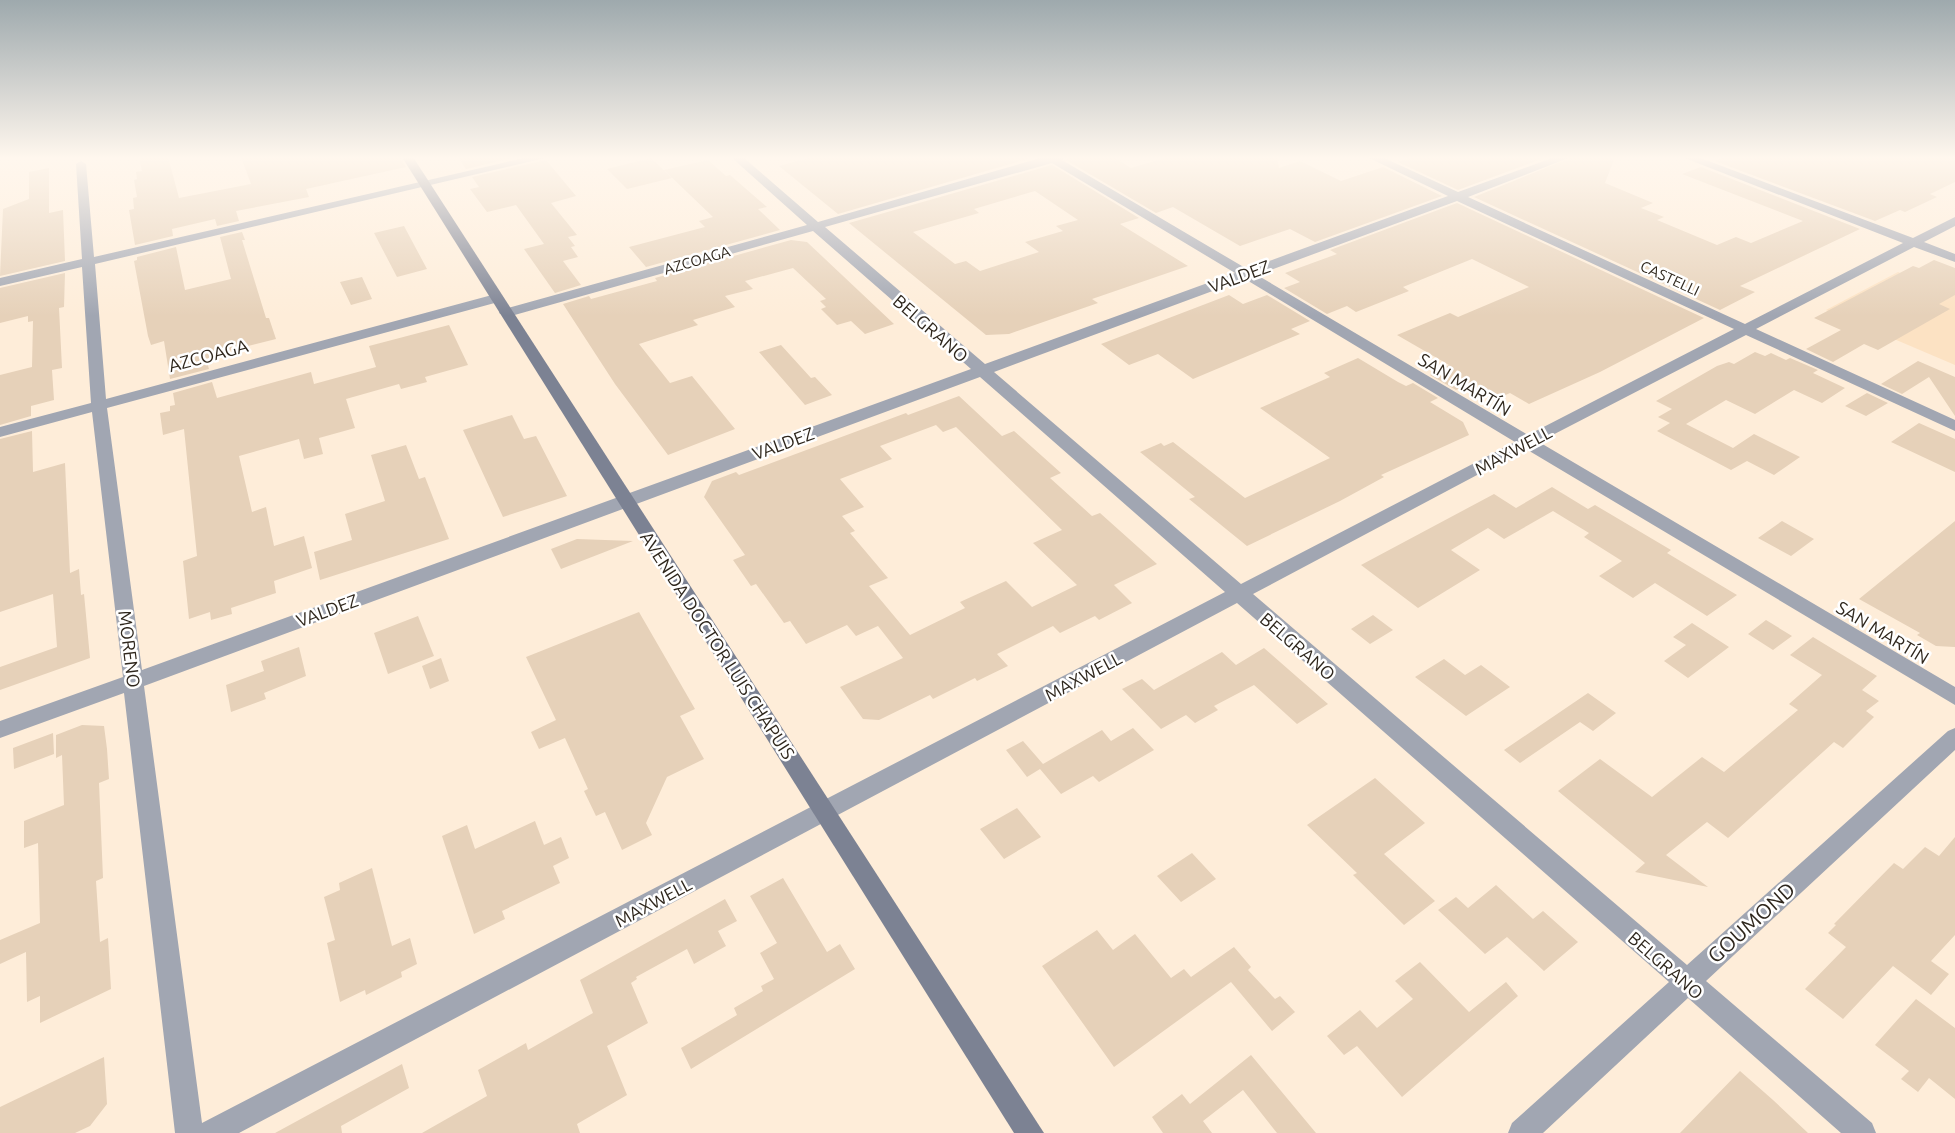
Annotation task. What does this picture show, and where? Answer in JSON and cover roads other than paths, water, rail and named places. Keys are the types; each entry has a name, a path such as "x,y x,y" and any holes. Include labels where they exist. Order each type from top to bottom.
{"main road":[{"name":"AVENIDA DOCTOR LUIS CHAPUIS","path":"440,210 1030,1133"}],"street":[{"name":"MORENO","path":"84,210 99,405 189,1133"},
{"path":"0,282 315,210"},
{"name":"BELGRANO","path":"797,210 979,371 1862,1133"},
{"name":"AZCOAGA","path":"0,432 873,210"},
{"name":"SAN MARTÍN","path":"1140,210 1525,443 1955,697"},
{"name":"VALDEZ","path":"0,730 1422,210"},
{"name":"CASTELLI","path":"1486,210 1955,426"},
{"path":"1826,210 1955,258"},
{"name":"MAXWELL","path":"211,1133 1525,443 1955,221"},
{"name":"GOUMOND","path":"1522,1133 1955,737"}]}
